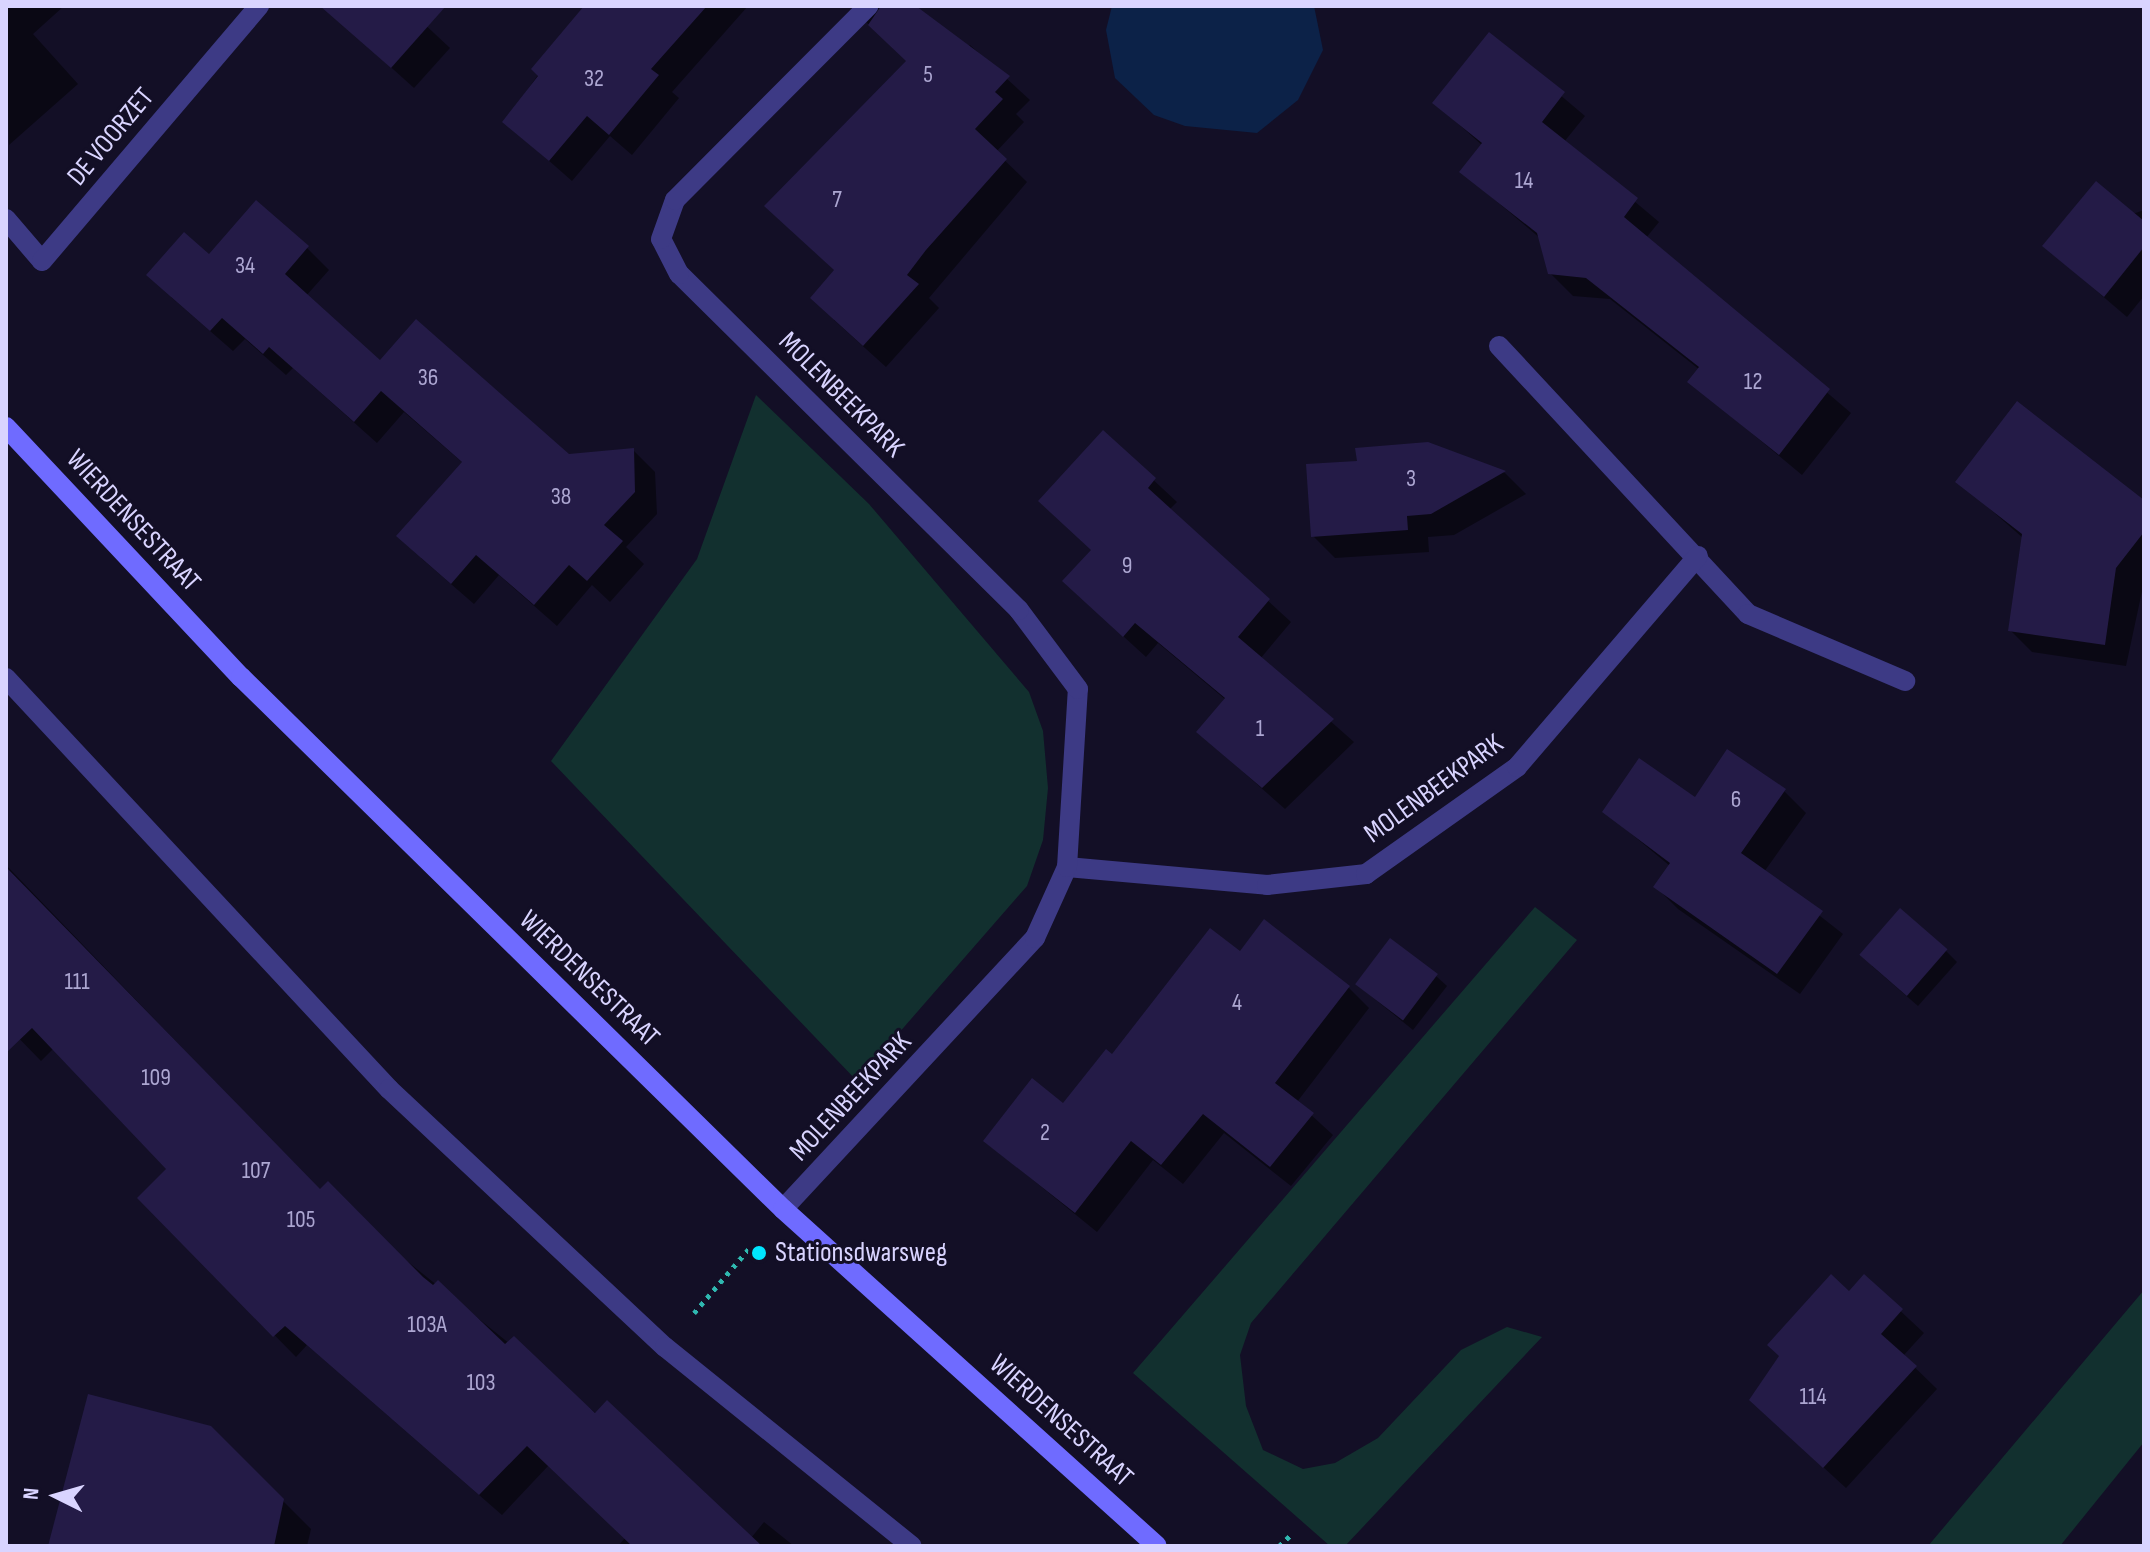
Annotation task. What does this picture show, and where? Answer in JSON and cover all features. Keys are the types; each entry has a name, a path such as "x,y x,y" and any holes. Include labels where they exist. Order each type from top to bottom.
{"main road":[{"name":"WIERDENSESTRAAT","path":"6,427 241,677 783,1209 1157,1546"}],"street":[{"name":"DE VOORZET","path":"6,219 42,261 259,6"},
{"name":"MOLENBEEKPARK","path":"783,1209 1035,938 1067,867 1078,689 1019,610 679,274 661,239 675,200 868,6"},
{"path":"1499,346 1698,556 1748,614 1905,681"},
{"name":"MOLENBEEKPARK","path":"1067,867 1267,885 1366,874 1517,767 1698,556"},
{"path":"6,678 389,1089 665,1347 912,1546"}],"path":[{"path":"689,1318 752,1245"},
{"path":"1279,1546 1293,1533"}],"green space":[{"path":"756,395 869,504 1029,692 1043,731 1048,788 1043,840 1027,886 857,1081 551,761 697,559"},
{"path":"1535,907 1577,940 1251,1323 1240,1355 1246,1406 1263,1450 1303,1469 1335,1463 1378,1438 1461,1350 1507,1327 1542,1337 1345,1546 1330,1546 1133,1373"},
{"path":"2144,1290 2144,1442 2060,1546 1928,1546"}],"water":[{"path":"1112,6 1314,6 1323,50 1298,100 1257,133 1185,126 1154,115 1115,78 1106,30"}],"building":[{"path":"320,6 446,6 391,68"},
{"path":"584,6 707,6 651,69 659,75 609,135 587,116 549,161 502,122 538,76 531,69"},
{"path":"881,6 916,6 1010,76 995,92 1003,99 975,129 1007,159 926,250 907,275 919,284 863,346 810,298 834,270 764,206 906,61 868,25"},
{"path":"1489,32 1565,92 1542,122 1638,198 1624,217 1830,389 1779,455 1687,382 1699,367 1586,278 1548,274 1537,233 1459,172 1482,143 1432,103"},
{"path":"2096,181 2144,221 2144,247 2104,297 2042,246"},
{"path":"256,200 309,246 285,274 380,360 416,319 569,454 634,448 635,492 604,525 623,541 587,581 569,565 534,605 476,555 451,584 396,536 462,462 381,391 354,422 269,347 263,354 222,318 210,331 146,275 184,232 209,254"},
{"path":"2017,401 2144,500 2144,532 2116,568 2105,645 2008,631 2022,534 1955,482"},
{"path":"1103,430 1156,478 1148,488 1270,599 1238,637 1334,719 1262,788 1196,732 1225,698 1135,623 1123,637 1062,581 1091,550 1038,501"},
{"path":"1428,442 1506,471 1431,514 1407,516 1408,530 1311,537 1306,464 1357,461 1355,448"},
{"path":"1727,749 1786,789 1741,853 1823,911 1777,974 1653,887 1670,863 1602,812 1639,758 1695,797"},
{"path":"6,867 320,1189 328,1181 423,1277 433,1285 438,1280 505,1344 514,1336 595,1413 607,1400 762,1546 632,1546 527,1446 479,1495 285,1326 273,1337 137,1198 166,1169 32,1028 6,1053"},
{"path":"1900,908 1948,949 1907,996 1859,955"},
{"path":"1264,919 1350,986 1275,1083 1314,1113 1270,1167 1203,1114 1161,1165 1131,1141 1075,1213 983,1141 1032,1078 1063,1103 1106,1049 1112,1054 1210,928 1240,951"},
{"path":"1390,938 1438,974 1403,1020 1355,984"},
{"path":"1831,1274 1849,1291 1864,1274 1903,1309 1881,1334 1917,1366 1823,1468 1749,1400 1779,1356 1767,1345"},
{"path":"88,1394 211,1426 284,1499 274,1546 48,1546"}],"place":[{"name":"Stationsdwarsweg","path":"759,1253"}]}
